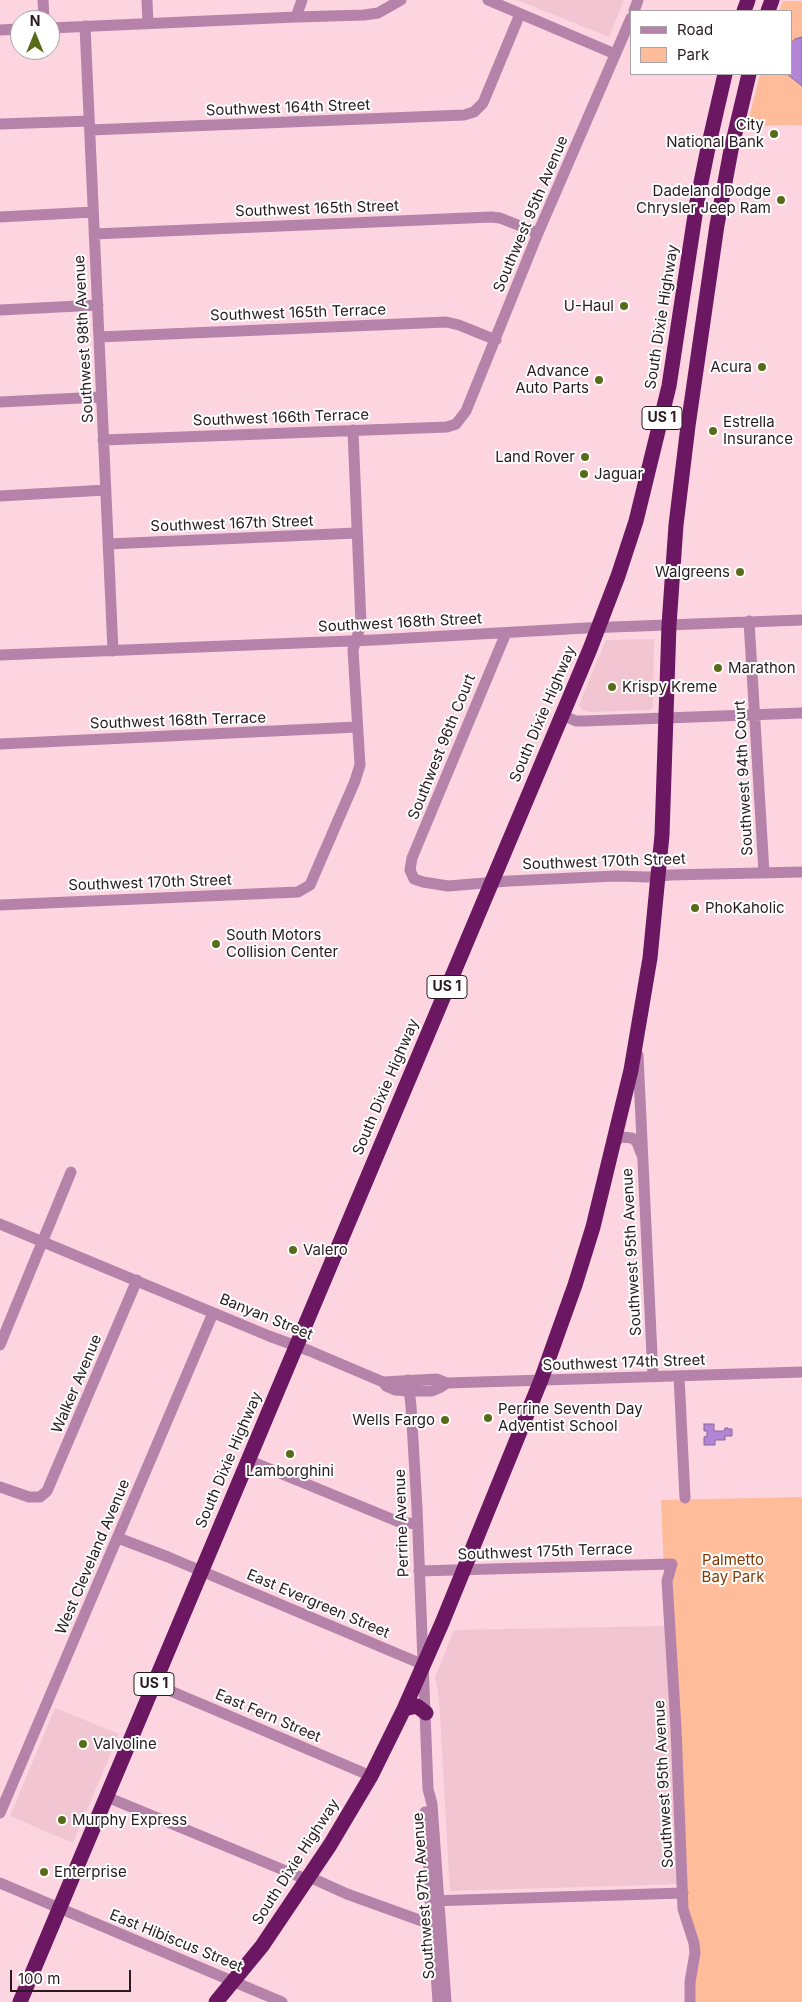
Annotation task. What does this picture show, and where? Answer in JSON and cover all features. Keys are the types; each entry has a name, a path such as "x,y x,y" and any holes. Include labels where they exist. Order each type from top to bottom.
{"highway":[{"name":"South Dixie Highway","path":"20,2002 598,628 634,527 662,420 677,342 698,202 725,75"},
{"name":"South Dixie Highway","path":"216,2002 262,1946 308,1879 371,1776 424,1665 541,1380 584,1259 616,1141 647,978 664,796 669,625 676,525 717,224 731,150 749,75"},
{"path":"698,202 702,213 709,221 717,224"},
{"path":"690,255 700,264 709,281"},
{"path":"662,420 688,426"},
{"path":"404,1709 417,1706 426,1713"}],"street":[{"path":"147,0 148,24"},
{"path":"296,17 302,0"},
{"path":"60,27 371,15 401,0"},
{"path":"488,0 615,54"},
{"name":"Southwest 164th Street","path":"0,124 90,126 464,115 474,112 482,104 520,14"},
{"name":"Southwest 95th Avenue","path":"459,422 466,411 538,233 630,20"},
{"name":"Southwest 98th Avenue","path":"85,26 113,651"},
{"path":"0,217 93,212"},
{"name":"Southwest 165th Street","path":"94,234 491,217 500,218 538,233"},
{"path":"0,310 98,305"},
{"name":"Southwest 165th Terrace","path":"99,337 446,322 459,325 496,340"},
{"path":"0,402 102,398"},
{"name":"Southwest 166th Terrace","path":"103,440 447,427 459,422"},
{"path":"353,430 361,624 353,650 357,727"},
{"path":"0,496 106,490"},
{"name":"Southwest 167th Street","path":"108,544 356,533"},
{"name":"Southwest 168th Street","path":"0,655 356,641 598,628 802,620"},
{"name":"Southwest 94th Court","path":"749,622 764,873"},
{"name":"Southwest 96th Court","path":"410,874 412,858 506,633"},
{"path":"562,715 580,721 802,713"},
{"name":"Southwest 170th Street","path":"0,905 302,891 310,885 314,878 357,776 361,760 357,727"},
{"name":"Southwest 168th Terrace","path":"0,744 357,727"},
{"name":"Southwest 170th Street","path":"410,874 417,880 448,886 609,876 802,872"},
{"name":"Southwest 95th Avenue","path":"636,1040 641,1096 642,1155 653,1377"},
{"name":"Southwest 95th Avenue","path":"616,1141 621,1137 632,1138 637,1142 642,1155"},
{"path":"0,1345 71,1172"},
{"name":"Banyan Street","path":"0,1224 383,1382 386,1386 395,1390 409,1386 432,1390 446,1383"},
{"name":"Walker Avenue","path":"0,1487 24,1496 40,1497 47,1491 137,1280"},
{"name":"West Cleveland Avenue","path":"0,1813 213,1313"},
{"name":"Southwest 174th Street","path":"446,1383 802,1372"},
{"path":"679,1376 685,1498"},
{"name":"Perrine Avenue","path":"409,1386 424,1665"},
{"path":"248,1460 399,1522 417,1524"},
{"name":"East Evergreen Street","path":"118,1538 424,1665"},
{"name":"Southwest 95th Avenue","path":"672,1564 667,1581 676,1728 684,1915 695,1948 695,1961 690,1982 690,2002"},
{"name":"Southwest 175th Terrace","path":"419,1570 672,1564"},
{"name":"Southwest 97th Avenue","path":"424,1665 428,1788 432,1804 438,2002"},
{"name":"East Fern Street","path":"154,1684 371,1776"},
{"path":"107,1797 298,1876 422,1921"},
{"name":"East Hibiscus Street","path":"0,1883 278,2001"},
{"path":"434,1901 683,1893"},
{"name":"Southwest 97th Avenue","path":"434,1901 446,2002"}],"shaded area":[{"path":"517,0 624,0 609,37"},
{"path":"802,37 802,86 788,75 792,75 792,42"},
{"path":"654,639 653,707 650,710 589,712 582,710 579,705 606,640"},
{"path":"704,1424 714,1424 714,1431 724,1431 725,1428 732,1429 732,1436 725,1436 725,1440 715,1440 715,1445 704,1445 704,1437 707,1436 707,1431 704,1431"},
{"path":"666,1626 682,1884 450,1891 439,1698 435,1677 454,1630"},
{"path":"55,1708 119,1734 73,1843 10,1816"}],"green space":[{"path":"783,1 802,1 802,37 792,42 792,10 779,10"},
{"path":"760,75 788,75 802,86 802,125 747,126"},
{"name":"Palmetto Bay Park","path":"802,1497 802,2002 695,2002 682,1884 666,1626 661,1500"}],"place":[{"name":"City National Bank","path":"774,134"},
{"name":"Dadeland Dodge Chrysler Jeep Ram","path":"781,200"},
{"name":"U-Haul","path":"624,306"},
{"name":"Acura","path":"762,367"},
{"name":"Advance Auto Parts","path":"599,380"},
{"name":"Estrella Insurance","path":"713,431"},
{"name":"Land Rover","path":"585,457"},
{"name":"Jaguar","path":"584,474"},
{"name":"Walgreens","path":"740,572"},
{"name":"Marathon","path":"718,668"},
{"name":"Krispy Kreme","path":"612,687"},
{"name":"PhoKaholic","path":"695,908"},
{"name":"South Motors Collision Center","path":"216,944"},
{"name":"Valero","path":"293,1250"},
{"name":"Perrine Seventh Day Adventist School","path":"488,1418"},
{"name":"Wells Fargo","path":"445,1420"},
{"name":"Lamborghini","path":"290,1454"},
{"name":"Valvoline","path":"83,1744"},
{"name":"Murphy Express","path":"62,1820"},
{"name":"Enterprise","path":"44,1872"}]}
